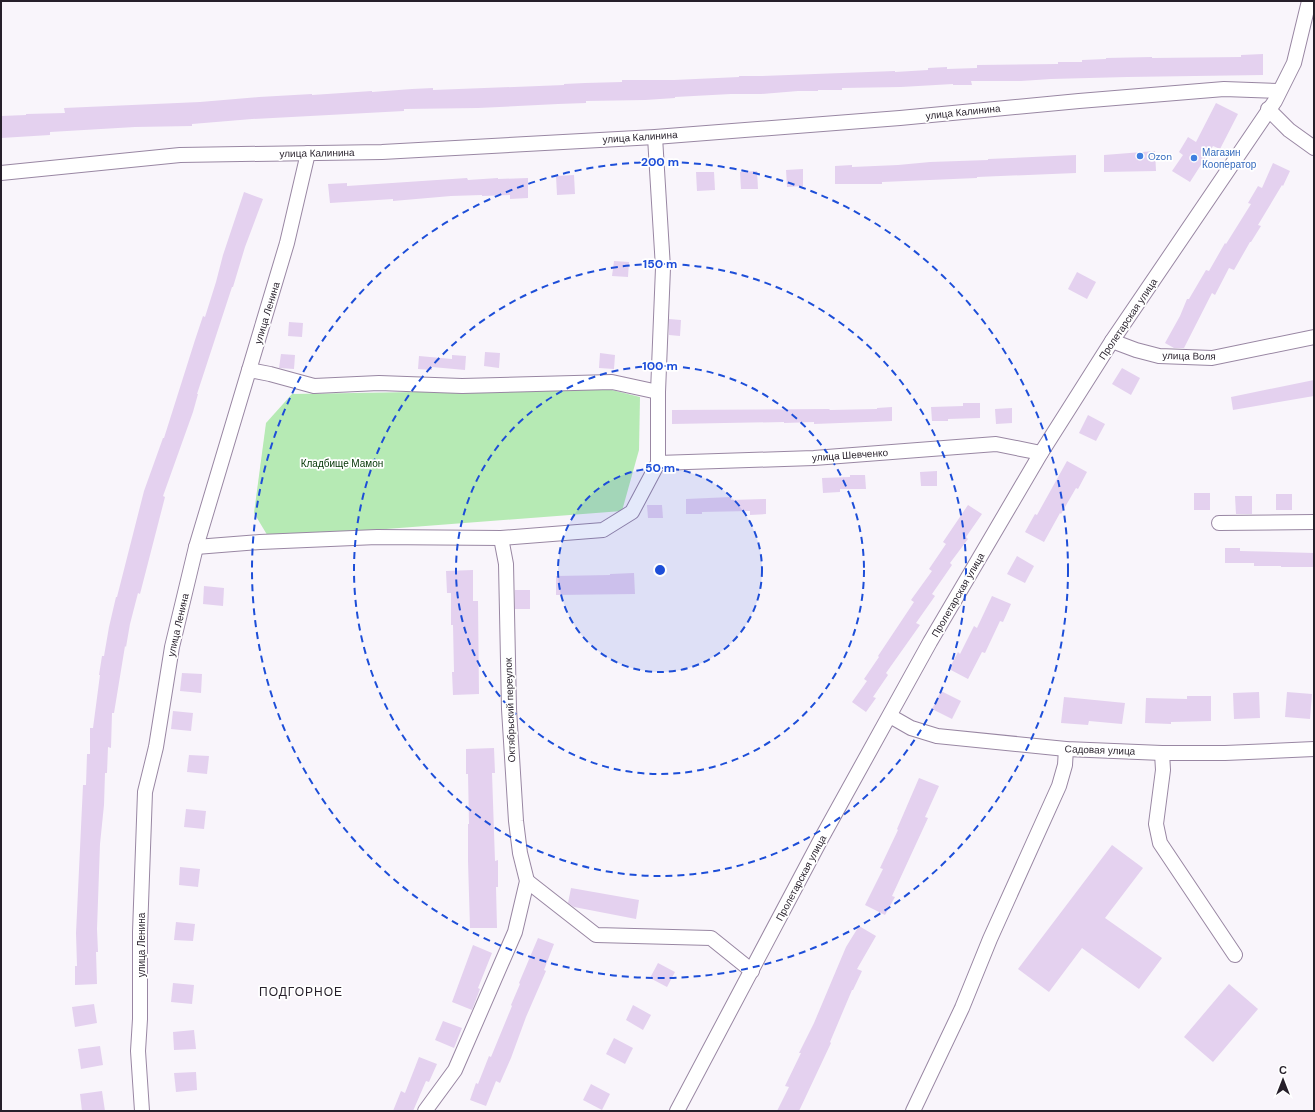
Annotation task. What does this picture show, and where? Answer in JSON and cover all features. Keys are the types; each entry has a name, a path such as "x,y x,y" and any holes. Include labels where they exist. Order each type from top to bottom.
{"street":[{"name":"Пролетарская улица","path":"677,1111 821,839 930,642 1040,453 1112,341 1199,214 1274,100 1294,63 1309,1"},
{"name":"улица Калинина","path":"1,173 180,155 382,152 655,137 900,118 1086,100 1224,89 1274,100"},
{"path":"1274,100 1289,130 1314,148"},
{"path":"196,547 260,542 377,537 501,538 603,530 632,512 658,463 658,392 663,268 655,137"},
{"name":"улица Ленина","path":"142,1111 138,1051 140,1019 140,932 145,792 156,747 172,647 196,547 288,243 308,153"},
{"name":"улица Воля","path":"1112,341 1136,350 1159,356 1212,358 1314,337"},
{"path":"250,370 314,386 379,383 462,386 612,382 658,392"},
{"name":"улица Шевченко","path":"658,463 814,458 996,444 1040,453"},
{"path":"1219,523 1314,522"},
{"name":"Октябрьский переулок","path":"425,1111 455,1070 515,932 527,881 520,853 515,813 509,709 506,564 501,538"},
{"name":"Садовая улица","path":"890,716 911,728 937,736 1066,749 1162,753 1225,753 1314,749"},
{"path":"913,1111 962,1008 990,939 1059,786 1065,765 1066,749"},
{"path":"1162,753 1164,770 1156,824 1160,842 1235,955"},
{"path":"527,881 596,935 711,938 752,971"}],"green space":[{"name":"Кладбище Мамон","path":"608,389 640,397 639,450 622,511 269,538 254,513 266,423 292,394"}],"building":[{"path":"1263,54 1263,75 971,81 972,85 953,84 842,88 842,90 731,94 645,100 586,101 586,103 478,108 404,109 404,111 252,119 192,124 192,126 135,127 50,132 50,135 1,138 1,116 65,113 64,108 200,102 259,97 433,88 433,90 622,82 622,80 674,80 739,76 895,72 947,67 947,69 977,68 977,65 1058,64 1058,62 1082,62 1082,60 1106,58 1241,57 1241,55"},
{"path":"1216,103 1238,114 1220,149 1213,146 1190,182 1172,171 1183,155 1179,152 1188,137 1196,142"},
{"path":"1155,151 1156,171 1104,172 1104,155"},
{"path":"1076,155 1076,173 882,182 882,184 835,184 835,166 852,165 852,167 898,165 930,162"},
{"path":"1273,163 1290,171 1283,186 1282,185 1258,225 1261,226 1234,270 1229,268 1215,295 1212,293 1184,348 1174,348 1165,343 1180,316 1187,299 1189,299 1206,270 1209,271 1225,243 1226,244 1251,204 1248,203 1258,186 1262,188"},
{"path":"803,169 803,186 787,187 786,170"},
{"path":"757,171 758,189 741,189 740,172"},
{"path":"696,172 714,172 715,190 697,191"},
{"path":"574,175 575,194 557,195 556,176"},
{"path":"467,178 468,180 528,178 528,198 510,199 510,195 482,195 393,201 393,199 330,203 328,184 347,183 347,186"},
{"path":"244,192 263,199 245,247 197,394 193,412 163,496 165,497 140,594 138,593 126,647 125,646 114,713 112,713 111,748 108,747 107,773 105,773 104,805 100,844 97,929 98,952 96,952 97,984 75,985 75,966 77,966 76,933 83,785 86,785 87,754 90,754 90,728 93,728 102,656 104,656 116,597 144,491 164,438 203,316 205,317 223,255"},
{"path":"614,261 629,262 628,277 612,276"},
{"path":"1077,272 1096,282 1087,299 1068,289"},
{"path":"669,319 681,320 680,336 669,335"},
{"path":"289,322 303,323 302,337 288,336"},
{"path":"485,352 500,353 499,368 484,366"},
{"path":"600,353 615,355 614,369 599,368"},
{"path":"281,354 295,355 294,369 279,368"},
{"path":"452,355 466,356 465,370 432,367 432,370 418,369 419,356 452,359"},
{"path":"1122,368 1140,378 1131,395 1112,384"},
{"path":"1314,380 1314,396 1233,410 1231,397"},
{"path":"963,403 980,403 980,418 932,421 931,407 963,406"},
{"path":"892,407 892,421 814,424 814,422 784,422 672,424 672,410 830,410 877,409"},
{"path":"1012,408 1012,423 996,424 995,409"},
{"path":"1088,415 1105,424 1096,441 1079,433"},
{"path":"1067,461 1087,472 1078,489 1076,488 1061,514 1060,513 1044,542 1025,532 1035,514 1037,515"},
{"path":"937,471 937,486 921,486 920,472"},
{"path":"850,475 865,475 866,489 840,489 840,492 823,493 822,478 850,477"},
{"path":"1194,493 1210,493 1210,510 1194,510"},
{"path":"1276,494 1292,494 1292,510 1276,510"},
{"path":"1235,496 1252,496 1252,514 1236,514"},
{"path":"731,497 731,500 766,499 766,514 750,515 750,511 702,512 702,514 686,514 686,499"},
{"path":"647,505 662,505 663,518 648,518"},
{"path":"968,505 982,514 966,537 968,539 950,563 952,565 932,594 935,596 916,623 920,625 886,673 888,675 873,697 876,698 866,712 852,702 867,681 864,679 879,657 878,656 914,602 911,600 932,571 929,569 946,544 943,542"},
{"path":"1225,548 1240,548 1240,551 1314,553 1314,567 1254,566 1254,563 1225,563"},
{"path":"1017,556 1034,566 1025,583 1007,574"},
{"path":"473,570 473,601 478,601 479,694 453,695 453,625 451,625 451,593 447,593 446,571"},
{"path":"634,573 635,594 556,595 556,576"},
{"path":"204,586 224,588 223,606 203,604"},
{"path":"515,590 530,590 530,609 515,609"},
{"path":"992,596 1011,604 1003,622 1000,621 985,653 982,652 968,679 949,669 958,652 960,654 974,626 977,628"},
{"path":"182,673 202,674 201,693 180,691"},
{"path":"941,691 961,701 952,719 932,709"},
{"path":"1259,692 1260,718 1234,719 1233,693"},
{"path":"1287,692 1312,694 1310,719 1285,717"},
{"path":"1187,696 1211,696 1211,721 1171,722 1171,724 1145,723 1146,698 1187,699"},
{"path":"1064,697 1125,703 1122,724 1089,721 1088,725 1061,723"},
{"path":"173,711 193,713 191,731 171,729"},
{"path":"494,748 495,773 492,773 495,861 498,860 498,887 496,887 497,928 470,928 468,774 466,774 466,749"},
{"path":"189,755 209,756 207,774 187,772"},
{"path":"919,778 939,786 925,817 928,818 892,896 895,897 885,915 865,905 883,869 880,868 898,830 897,829"},
{"path":"186,809 206,811 204,829 184,827"},
{"path":"1112,845 1143,868 1105,918 1162,958 1139,989 1082,948 1049,992 1018,969"},
{"path":"180,867 200,869 198,887 179,885"},
{"path":"571,888 639,900 636,919 574,907 568,903"},
{"path":"176,922 195,924 193,941 174,940"},
{"path":"859,926 876,936 857,969 862,971 852,990 830,1042 831,1043 799,1111 777,1111 789,1087 785,1086 801,1053 799,1053 814,1023 846,947"},
{"path":"538,938 554,944 544,970 546,971 500,1083 496,1081 486,1106 470,1100 476,1083 478,1084 489,1056 491,1057"},
{"path":"473,945 492,953 478,988 480,989 472,1010 452,1002"},
{"path":"658,963 675,972 667,987 650,978"},
{"path":"173,983 194,985 192,1004 171,1002"},
{"path":"1229,984 1258,1009 1213,1062 1184,1037"},
{"path":"94,1004 97,1023 75,1027 72,1007"},
{"path":"633,1005 651,1015 643,1030 626,1020"},
{"path":"443,1021 462,1028 454,1048 435,1040"},
{"path":"194,1030 196,1049 174,1050 173,1032"},
{"path":"614,1038 633,1048 625,1064 606,1054"},
{"path":"100,1046 103,1065 81,1069 78,1049"},
{"path":"419,1057 437,1064 429,1082 426,1081 413,1111 393,1111 401,1091 405,1093"},
{"path":"196,1072 197,1090 176,1092 174,1073"},
{"path":"591,1084 610,1094 602,1110 583,1100"},
{"path":"102,1091 105,1111 82,1111 80,1094"}],"place":[{"name":"Ozon","path":"1140,156"},
{"name":"Магазин Кооператор","path":"1194,158"}],"district":[{"name":"ПОДГОРНОЕ","path":"301,992"}]}
